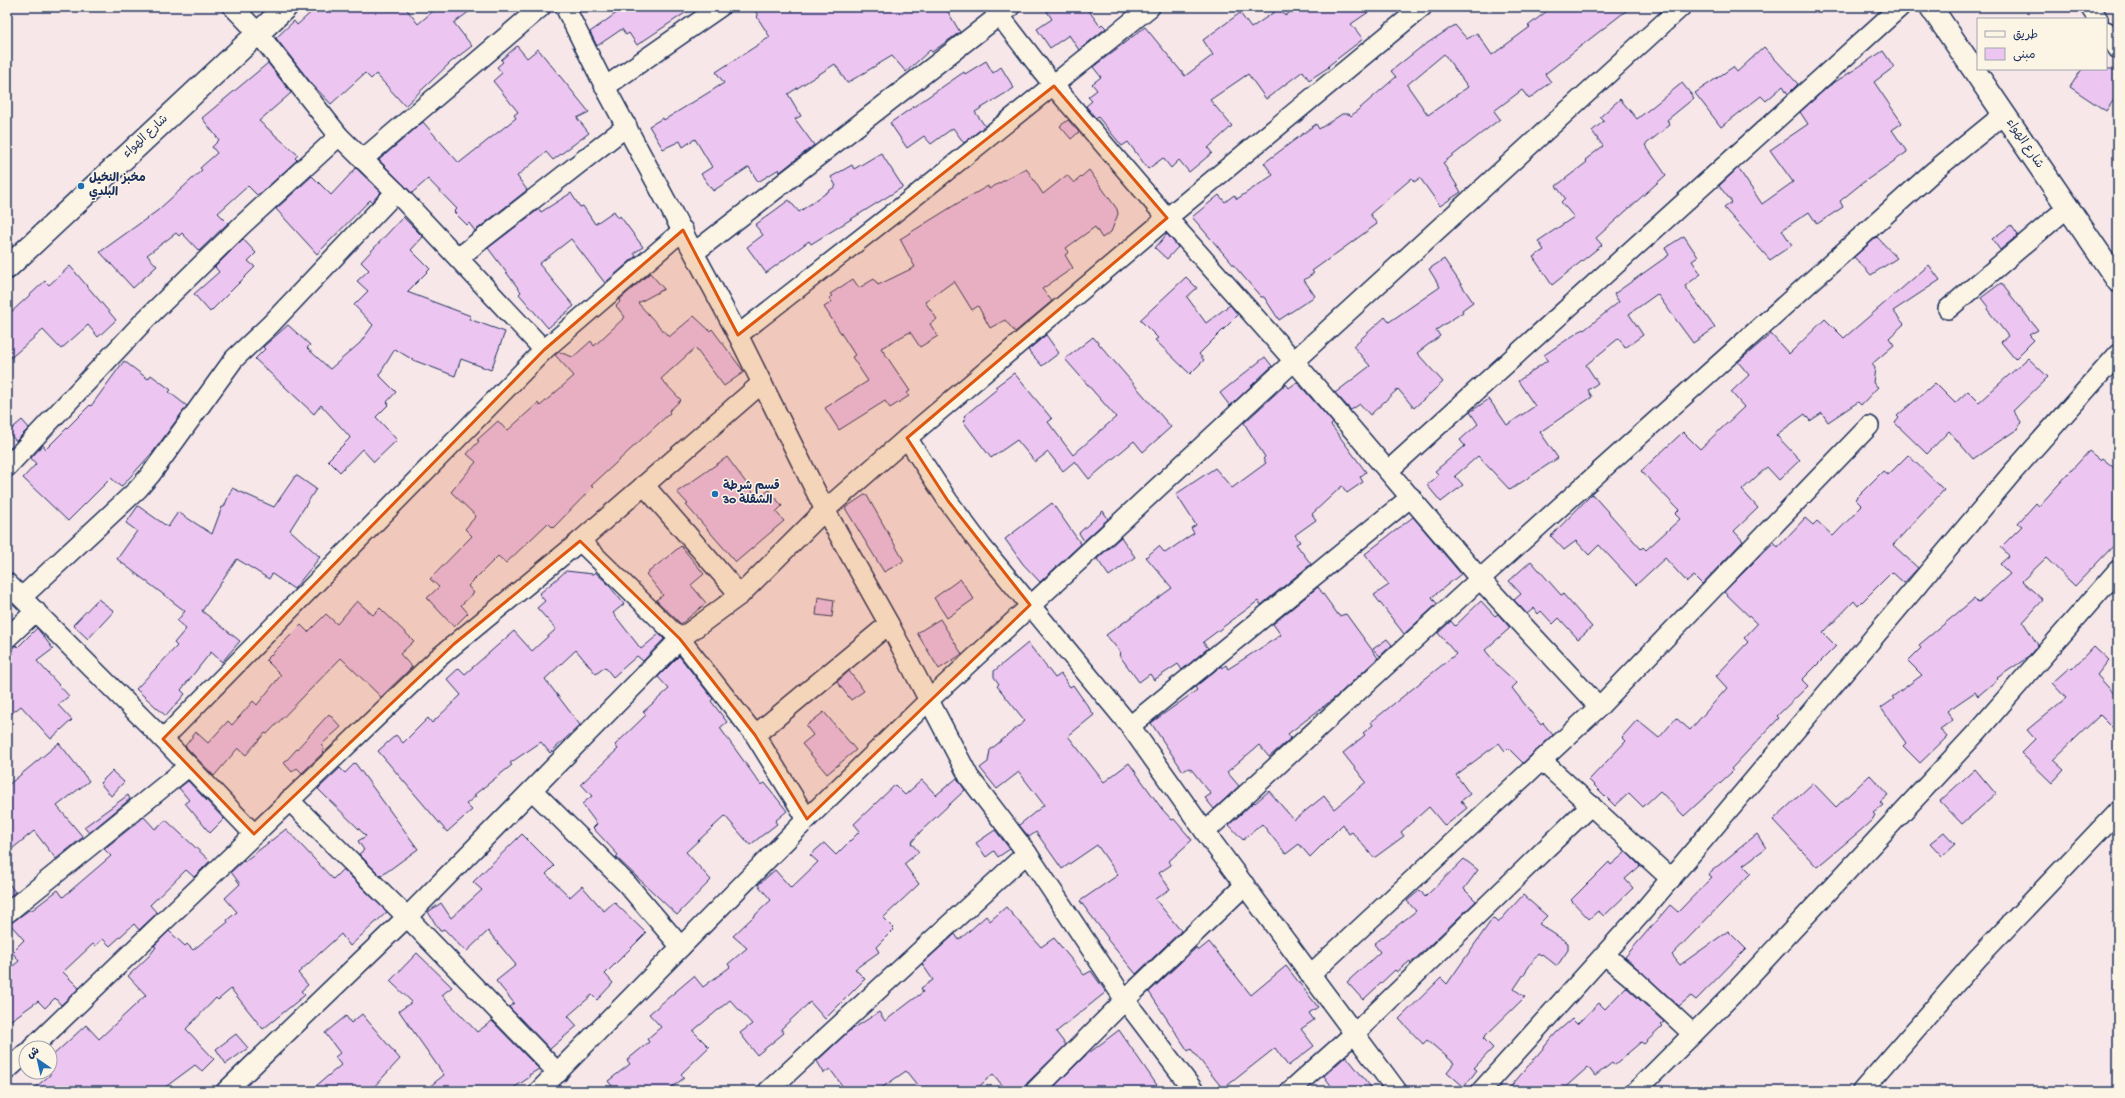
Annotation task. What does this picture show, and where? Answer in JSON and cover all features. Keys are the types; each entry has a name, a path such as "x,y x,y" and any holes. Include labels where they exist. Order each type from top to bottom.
{"street":[{"path":"233,7 258,33 339,136 396,192 544,350"},
{"name":"شارع الهواء","path":"7,268 85,193 286,7"},
{"path":"363,159 541,7"},
{"path":"565,7 605,87 695,252 738,335 825,510 889,624 969,778 1027,853 1125,1000 1194,1091"},
{"path":"605,87 720,7"},
{"path":"738,335 1054,86 1150,7"},
{"path":"226,1091 407,917 680,639 740,595 825,510 907,438 1167,218 1422,7"},
{"path":"539,1091 807,819 929,700 1294,361 1681,7"},
{"path":"1389,470 1900,7"},
{"name":"شارع الهواء","path":"1931,7 2067,208 2084,229 2118,281"},
{"path":"2090,7 2097,18"},
{"path":"695,252 1000,10 1054,86 1167,218 1389,470 1480,579 1599,707"},
{"path":"2107,32 2118,49"},
{"path":"1205,832 1480,579 1934,171 2004,114"},
{"path":"458,258 627,126"},
{"path":"7,467 146,319 240,226 339,136"},
{"path":"22,597 138,489 162,459 234,359 270,325 396,192"},
{"path":"1948,309 2067,208"},
{"path":"163,739 544,350 683,230"},
{"path":"1481,1091 1605,955 1671,879 1997,490 2118,354"},
{"path":"40,1040 289,800 454,644 580,541 762,383"},
{"path":"1310,975 1599,707 1869,426"},
{"path":"907,438 948,501 982,547 1130,726 1205,832 1397,1091"},
{"path":"644,485 740,595"},
{"path":"1130,726 1411,497"},
{"path":"580,541 680,639 755,735 807,819"},
{"path":"1636,1091 1694,1034 1977,732 2118,570"},
{"path":"7,583 163,739 254,834"},
{"path":"7,638 36,611"},
{"path":"755,735 889,624"},
{"path":"1541,760 1591,804 1671,879"},
{"path":"7,913 189,766"},
{"path":"533,790 627,884 681,947"},
{"path":"289,800 407,917 558,1073"},
{"path":"1290,1091 1355,1033 1591,804"},
{"path":"1862,1091 1977,960 2118,811"},
{"path":"768,1091 1027,853"},
{"path":"1035,1091 1125,1000 1245,885"},
{"path":"1605,955 1694,1034"},
{"path":"7,1070 18,1060"}],"highlighted area":[{"path":"1054,86 1167,218 907,438 948,501 1030,605 807,819 755,735 680,639 580,541 454,644 254,834 163,739 544,350 683,230 738,335"}],"building":[{"path":"317,7 405,7 418,24 438,7 475,7 454,23 472,46 451,62 405,106 376,74 371,79 365,73 331,104 311,83 276,38 294,21 297,25"},
{"path":"625,7 694,7 637,45 629,33 626,35 622,29 597,46 590,32"},
{"path":"753,7 945,7 960,32 932,52 930,50 906,72 892,56 847,83 835,64 788,94 801,116 795,119 814,145 780,172 779,169 758,182 749,167 713,191 701,174 712,167 695,139 683,147 680,141 663,149 649,126 663,118 664,120 724,83 716,72 770,37 757,17 758,16"},
{"path":"1044,7 1086,7 1100,26 1102,24 1106,28 1079,50 1069,35 1050,48 1037,29 1052,19"},
{"path":"1297,7 1376,7 1351,24 1363,39 1328,66 1329,67 1309,80 1303,71 1266,99 1248,74 1210,100 1232,126 1208,148 1212,153 1189,172 1179,160 1171,168 1163,158 1148,169 1128,142 1122,146 1098,117 1096,119 1086,106 1092,101 1088,97 1097,90 1092,84 1101,77 1093,67 1145,27 1185,76 1213,55 1203,40 1240,13 1251,28 1280,8 1285,16"},
{"path":"1552,7 1631,7 1545,74 1551,82 1529,99 1522,90 1494,111 1500,119 1443,163 1461,192 1440,206 1420,178 1414,182 1412,178 1370,214 1377,224 1312,271 1314,273 1304,280 1315,296 1279,320 1264,297 1261,297 1192,217 1219,195 1225,202 1234,195 1237,199 1273,175 1264,163 1316,124 1319,129 1342,114 1349,114 1351,116 1396,77 1391,71 1420,48 1455,25 1467,39 1477,33 1492,55 1530,27 1528,26","holes":["1444,54 1468,87 1428,115 1407,85"]},
{"path":"517,46 527,58 538,49 589,112 577,118 589,133 553,160 546,152 517,176 527,190 475,231 469,223 467,225 454,212 457,209 428,179 412,193 379,160 423,122 459,163 516,118 514,115 518,112 493,81 502,73 497,67 503,62 501,60"},
{"path":"1764,47 1798,84 1788,94 1783,86 1766,101 1761,96 1721,127 1695,93 1733,67 1737,72"},
{"path":"1883,51 1894,67 1874,82 1902,123 1892,130 1907,152 1861,184 1840,201 1843,207 1817,224 1809,212 1782,230 1792,245 1770,260 1724,208 1732,202 1719,186 1738,168 1762,204 1793,182 1770,150 1808,124 1800,112 1829,86"},
{"path":"986,61 993,73 1001,67 1014,88 975,112 985,126 964,143 953,128 931,144 924,136 907,148 890,123 964,72 965,74"},
{"path":"268,63 291,93 259,121 298,155 295,158 297,160 262,192 257,195 248,186 218,213 228,223 199,251 182,233 179,236 176,233 147,255 157,266 133,288 100,252 157,211 202,170 200,168 217,153 212,147 219,140 202,118"},
{"path":"2112,69 2118,73 2118,94 2106,111 2070,87 2081,70"},
{"path":"1682,83 1694,98 1667,120 1670,125 1645,145 1666,175 1596,238 1602,245 1552,285 1533,257 1544,250 1538,241 1574,217 1561,202 1565,198 1556,186 1587,162 1585,160 1603,146 1592,131 1604,121 1600,117 1620,99 1637,119"},
{"path":"1068,120 1079,132 1071,139 1060,126"},
{"path":"881,153 903,187 811,244 809,241 766,273 747,247 763,235 755,225 789,200 799,212 836,186 831,177 852,165 854,169"},
{"path":"356,168 381,192 372,202 370,200 317,254 276,209 312,176 331,195"},
{"path":"1026,168 1043,194 1067,175 1074,183 1089,170 1117,209 1118,214 1111,232 1102,238 1095,227 1066,248 1069,252 1065,255 1073,268 1042,289 1052,301 1015,332 1005,320 990,328 978,306 972,310 954,281 925,302 937,319 930,324 938,336 920,347 910,332 881,348 910,391 907,393 909,396 890,408 885,401 839,430 825,408 868,381 852,357 855,355 824,307 832,302 829,298 832,296 830,294 853,279 859,288 874,279 878,285 915,267 900,239 988,186 989,189"},
{"path":"571,193 580,207 583,206 595,224 614,211 618,218 620,216 643,247 634,253 636,256 605,283 571,239 539,264 574,306 548,328 519,294 521,292 488,248 539,209 541,212"},
{"path":"403,217 423,237 411,250 430,269 407,292 471,316 469,319 505,332 491,370 461,359 455,376 413,360 395,349 379,375 396,392 387,402 389,404 376,417 397,440 374,462 362,449 340,472 328,460 350,438 349,436 321,405 314,414 255,359 265,349 263,347 288,325 310,345 307,348 330,369 360,343 373,325 354,305 368,291 357,281 369,270 361,262"},
{"path":"2011,225 2018,235 2000,250 1992,239"},
{"path":"1167,234 1178,247 1167,259 1155,248"},
{"path":"1684,236 1698,257 1692,261 1701,274 1685,286 1715,328 1693,343 1657,294 1629,314 1643,335 1625,348 1619,338 1586,365 1598,383 1588,390 1592,397 1540,432 1558,458 1510,490 1478,456 1455,476 1463,485 1441,502 1427,485 1439,475 1435,471 1465,446 1460,440 1478,424 1470,412 1489,399 1507,425 1535,406 1518,381 1548,360 1544,355 1583,329 1584,330 1619,302 1614,294 1669,255 1665,248"},
{"path":"1877,237 1897,258 1871,275 1854,257"},
{"path":"243,239 256,253 248,261 255,267 210,312 194,294 219,272 215,267"},
{"path":"1444,259 1473,302 1462,310 1463,312 1436,330 1440,336 1417,353 1443,382 1414,408 1398,389 1370,415 1360,404 1351,410 1335,393 1370,366 1353,346 1385,317 1389,322 1440,287 1429,269"},
{"path":"1929,265 1940,280 1893,311 1904,324 1889,338 1894,345 1872,364 1875,368 1873,383 1878,387 1861,405 1858,402 1828,422 1822,413 1810,421 1805,414 1776,435 1800,460 1779,480 1767,467 1742,490 1758,508 1734,531 1743,541 1702,584 1694,576 1687,582 1665,558 1636,585 1599,545 1589,555 1576,541 1564,550 1551,536 1592,494 1641,549 1643,547 1646,550 1680,519 1675,514 1679,510 1641,471 1683,432 1700,449 1744,407 1731,392 1749,375 1738,362 1771,334 1789,354 1825,319 1844,338"},
{"path":"70,266 116,320 98,337 88,325 61,349 43,330 7,361 7,316 45,281 49,285"},
{"path":"650,273 664,289 638,303 669,337 694,316 710,331 712,329 744,372 724,386 695,348 661,379 681,400 669,411 670,413 591,486 593,487 553,528 548,523 506,563 498,556 468,586 474,593 461,605 468,613 454,627 427,598 439,587 430,579 472,536 465,529 476,516 451,492 476,462 467,454 479,441 477,440 498,421 507,431 538,403 540,406 574,376 555,355 559,352 573,357 591,341 594,346 625,317 616,306 620,302 619,300"},
{"path":"1186,277 1197,288 1187,297 1206,323 1230,305 1238,315 1199,354 1204,360 1190,374 1155,340 1158,338 1140,320"},
{"path":"2001,283 2038,330 2029,335 2034,340 2015,359 2001,342 2008,336 1987,309 1988,307 1981,298"},
{"path":"1046,335 1059,353 1042,366 1028,350"},
{"path":"1093,337 1171,427 1143,452 1134,441 1089,479 1075,461 1063,471 1048,452 1035,462 1017,440 991,458 963,421 966,419 964,416 997,389 995,387 1014,373 1052,419 1048,422 1073,455 1116,417 1065,359"},
{"path":"1265,357 1272,366 1230,406 1220,393"},
{"path":"2028,358 2048,377 2013,411 2022,423 2017,427 2019,428 1973,459 1949,431 1927,454 1895,423 1899,418 1897,416 1935,383 1955,403 1968,391 1979,402"},
{"path":"124,361 148,379 151,375 171,390 169,392 187,406 153,452 121,487 111,478 68,521 23,478 36,464 31,458 43,445 46,449 90,405 91,406"},
{"path":"1297,382 1333,423 1331,425 1366,472 1360,477 1363,482 1347,493 1342,486 1312,514 1316,520 1295,535 1300,542 1296,544 1311,564 1261,605 1258,601 1203,642 1208,648 1182,670 1178,664 1154,680 1150,674 1139,682 1119,655 1121,653 1106,635 1172,588 1146,557 1159,546 1165,553 1194,533 1191,528 1196,525 1176,494 1215,468 1232,488 1266,463 1263,459 1265,457 1244,423 1286,384 1289,388"},
{"path":"22,420 29,428 16,441 8,432"},
{"path":"2089,451 2100,460 2102,458 2118,471 2118,541 2075,586 2046,558 2022,581 2043,600 2023,622 2038,645 2027,658 1997,678 1998,679 1978,696 1975,692 1947,711 1953,720 1940,729 1947,737 1920,763 1903,746 1906,743 1881,708 1894,699 1892,697 1922,675 1908,661 1921,648 1919,645 1974,599 1978,603 2010,574 2000,564 2009,556 2001,547 2022,526 2018,523 2036,503 2039,506"},
{"path":"1908,455 1944,490 1893,545 1918,568 1904,583 1892,572 1858,606 1854,601 1823,633 1836,646 1802,680 1808,686 1777,716 1779,718 1731,769 1733,771 1684,816 1660,791 1643,807 1629,793 1615,806 1589,780 1626,741 1622,737 1637,720 1659,738 1676,718 1690,730 1727,688 1716,676 1748,642 1744,638 1757,624 1724,592 1774,542 1778,547 1805,518 1813,525 1817,521 1833,536 1862,506 1855,499 1883,471 1888,475"},
{"path":"727,457 758,499 769,490 782,506 776,512 784,521 736,562 686,505 688,504 677,492"},
{"path":"296,475 316,489 290,530 320,557 294,589 272,574 269,579 237,559 202,611 240,641 222,662 211,652 181,690 185,694 166,716 136,689 177,646 174,643 186,629 177,621 185,611 117,559 137,531 126,523 138,506 168,527 178,512 212,534 222,507 224,507 232,488 274,507"},
{"path":"866,494 904,561 884,572 845,508"},
{"path":"1052,503 1081,544 1040,582 1023,564 1005,539"},
{"path":"1103,511 1108,519 1084,541 1079,533"},
{"path":"1413,517 1461,574 1432,597 1437,604 1404,634 1374,595 1389,585 1365,554"},
{"path":"1121,537 1135,557 1109,576 1097,559"},
{"path":"681,546 704,574 691,585 706,603 681,624 656,600 663,595 646,574"},
{"path":"1531,561 1592,627 1578,639 1559,618 1553,624 1541,611 1538,614 1534,608 1527,614 1514,600 1521,594 1509,581"},
{"path":"566,571 593,574 595,572 607,583 624,604 613,613 641,649 659,634 664,639 643,661 637,656 613,677 605,667 596,674 576,650 545,679 580,725 550,753 541,742 510,763 512,765 474,795 476,796 466,804 472,810 447,832 378,751 396,735 403,743 428,718 432,723 461,695 447,679 459,668 465,674 514,631 532,651 556,629 537,608 545,601 539,594"},
{"path":"960,579 974,599 947,618 934,598"},
{"path":"1318,587 1339,616 1346,614 1378,658 1337,696 1288,734 1291,738 1269,757 1259,745 1227,772 1239,786 1214,809 1205,798 1211,794 1191,769 1189,768 1183,771 1151,723 1197,690 1195,687 1221,666 1222,668 1226,665 1228,669 1281,635 1273,624"},
{"path":"818,597 834,600 832,617 816,615"},
{"path":"98,599 114,611 88,639 73,625"},
{"path":"357,601 373,615 380,608 414,641 400,654 412,667 381,697 341,658 267,734 265,733 246,755 238,748 214,776 185,746 196,732 208,743 228,721 232,725 253,701 257,705 281,675 266,660 301,625 308,632 326,614 337,624"},
{"path":"1481,601 1495,616 1498,614 1510,628 1485,650 1497,665 1517,683 1512,688 1541,725 1543,723 1553,735 1523,763 1508,748 1505,751 1499,743 1456,775 1470,794 1461,801 1467,808 1445,826 1429,807 1401,832 1404,836 1374,858 1352,832 1349,834 1343,824 1310,857 1299,844 1286,854 1262,824 1243,840 1229,825 1254,802 1255,803 1269,791 1294,820 1324,796 1334,809 1366,782 1343,753 1365,735 1363,733 1373,725 1371,722 1456,654 1438,633 1451,621 1455,626"},
{"path":"940,619 962,654 939,669 917,633"},
{"path":"37,628 53,649 37,661 69,696 58,705 72,720 51,739 21,706 7,717 7,653 16,645 18,647"},
{"path":"1387,639 1392,645 1380,656 1373,649"},
{"path":"1028,643 1055,678 1061,674 1070,687 1073,685 1094,715 1068,736 1104,782 1129,763 1162,809 1172,820 1174,819 1192,840 1169,861 1171,865 1159,873 1170,889 1155,899 1181,931 1136,974 1107,939 1108,938 1080,901 1118,875 1097,845 1062,869 1036,832 1029,837 1019,825 1044,805 1019,772 997,789 980,768 988,762 990,750 1025,721 997,686 999,684 994,677 994,671"},
{"path":"2094,646 2109,660 2097,675 2118,698 2118,733 2100,715 2053,760 2064,770 2052,783 2021,753 2035,739 2027,730 2066,698 2052,683 2070,667 2072,669"},
{"path":"679,656 713,699 711,701 727,722 720,728 761,785 765,783 787,811 775,821 777,824 750,845 725,816 686,852 711,880 677,915 616,857 618,855 593,828 597,824 582,804 592,796 581,784 618,749 615,745 646,715 643,712 669,689 658,677"},
{"path":"849,671 864,691 851,700 837,682"},
{"path":"824,712 856,750 827,774 802,744 813,735 806,726"},
{"path":"329,714 341,727 321,745 324,748 322,751 324,752 302,773 297,768 292,772 284,763"},
{"path":"59,743 89,781 57,806 83,837 56,859 34,831 7,853 7,786"},
{"path":"355,763 418,849 381,876 359,854 364,850 358,841 366,836 318,789 340,768 345,773"},
{"path":"1975,769 1996,794 1962,824 1940,801"},
{"path":"112,771 124,782 111,796 100,783"},
{"path":"1870,775 1888,795 1880,802 1883,805 1873,813 1875,815 1872,820 1817,867 1773,820 1813,783 1836,807"},
{"path":"957,778 965,790 921,831 911,843 919,852 904,864 919,884 883,918 894,929 876,947 879,952 855,969 865,979 825,1019 810,1002 781,1029 784,1033 757,1055 740,1033 752,1024 730,1000 693,1031 709,1047 681,1074 684,1078 667,1091 616,1091 608,1081 630,1064 627,1060 649,1042 647,1039 661,1027 649,1014 694,976 703,987 730,967 728,964 747,948 733,936 771,900 758,885 775,870 791,888 818,862 810,855 824,843 836,855 860,831 854,824 895,785 905,795 922,780 936,795"},
{"path":"188,781 224,819 210,833 185,803 189,800 179,788"},
{"path":"128,795 130,799 89,833 84,827"},
{"path":"144,817 155,829 166,820 210,861 194,877 186,870 150,905 157,913 139,930 134,924 110,946 103,939 95,946 93,944 63,972 79,988 61,1005 55,998 45,1008 38,1001 7,1023 7,971 19,961 12,952 24,940 10,924 29,910 32,910 58,890 63,897 111,856 104,849"},
{"path":"286,829 333,879 343,869 387,912 350,946 341,934 298,973 308,985 301,991 305,995 263,1029 231,989 218,1000 216,998 186,1029 214,1059 202,1071 195,1065 160,1091 31,1091 44,1080 58,1080 58,1051 86,1025 99,1039 146,995 128,976 150,955 156,947 154,946 169,931 185,946 187,944 193,950 228,922 227,920 237,912 225,898 240,884 231,872 244,860 245,861"},
{"path":"995,830 1010,849 998,857 994,851 986,857 976,843"},
{"path":"1944,832 1955,844 1942,856 1930,843"},
{"path":"522,834 554,866 546,874 570,897 582,886 604,911 614,902 646,933 605,974 613,983 597,1000 592,995 568,1016 577,1026 550,1049 509,1007 514,1003 496,981 516,965 488,931 466,952 444,929 440,931 428,912 441,903 451,918 482,890 473,882"},
{"path":"1757,834 1766,848 1743,865 1751,873 1672,955 1680,965 1728,931 1746,949 1696,1000 1691,996 1679,1006 1625,957 1670,905 1678,912 1712,877 1708,874"},
{"path":"1626,852 1640,866 1625,879 1633,888 1604,916 1598,911 1589,919 1571,900 1609,862 1611,865"},
{"path":"1464,859 1478,870 1464,889 1476,901 1411,963 1410,961 1397,972 1395,970 1363,1000 1347,982 1380,952 1374,944 1416,911 1407,901 1420,890 1425,897"},
{"path":"7,881 15,892 7,899"},
{"path":"1523,895 1547,916 1539,924 1568,943 1568,950 1557,966 1542,954 1541,955 1538,953 1514,989 1525,997 1483,1038 1493,1048 1474,1068 1477,1070 1464,1087 1447,1072 1454,1063 1427,1040 1423,1044 1399,1019 1441,978 1447,984 1493,918 1498,923"},
{"path":"1006,907 1041,947 1054,938 1084,975 1091,971 1106,992 1056,1032 1066,1045 1027,1083 1024,1091 1007,1091 993,1074 974,1091 922,1091 906,1071 877,1091 846,1091 830,1069 824,1073 817,1061 848,1032 879,1012 885,1021 923,992 921,988 933,980 922,964 955,934 959,940 986,916 990,921"},
{"path":"1209,942 1251,995 1286,966 1318,1007 1309,1013 1314,1020 1301,1029 1314,1046 1288,1066 1275,1048 1223,1089 1191,1049 1188,1051 1149,992 1196,948 1198,951"},
{"path":"417,953 452,987 442,995 477,1032 492,1021 539,1069 509,1091 424,1091 444,1075 399,1011 412,1002 390,981"},
{"path":"1626,987 1664,1022 1661,1024 1663,1026 1644,1044 1641,1042 1614,1065 1612,1063 1595,1076 1588,1067 1561,1091 1507,1091 1556,1033 1572,1019 1577,1024 1599,1003 1605,1009"},
{"path":"362,1014 400,1059 370,1091 310,1091 341,1065 335,1057 340,1053 325,1033 346,1016 351,1023"},
{"path":"1119,1030 1161,1091 1050,1091 1085,1056"},
{"path":"236,1034 248,1048 226,1064 216,1049"},
{"path":"1346,1056 1374,1091 1335,1091 1324,1076"}],"place":[{"name":"مخبز النخيل البلدي","path":"81,186"},
{"name":"قسم شرطة الشقلة 30","path":"715,494"}]}
